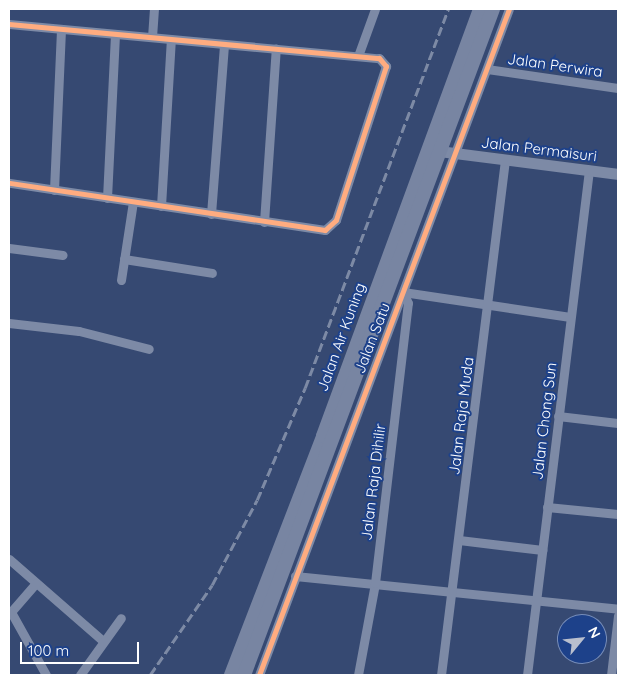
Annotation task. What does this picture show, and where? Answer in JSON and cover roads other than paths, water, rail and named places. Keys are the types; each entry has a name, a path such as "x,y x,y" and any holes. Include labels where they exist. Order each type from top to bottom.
{"main road":[{"name":"Jalan Air Kuning","path":"244,675 332,446 480,9"},
{"name":"Jalan Air Kuning","path":"231,675 433,151 493,9"}],"street":[{"path":"152,37 154,9"},
{"path":"358,56 375,9"},
{"name":"Jalan Satu","path":"258,675 509,9"},
{"path":"9,24 358,56 384,61 386,73 336,220 330,228 321,231 9,183"},
{"path":"54,190 61,29"},
{"path":"106,198 114,34"},
{"path":"161,206 171,39"},
{"path":"212,214 224,44"},
{"path":"264,222 276,48"},
{"name":"Jalan Perwira","path":"487,69 618,88"},
{"name":"Jalan Permaisuri","path":"433,151 618,174"},
{"name":"Jalan Raja Muda","path":"442,675 451,590 459,540 506,160"},
{"name":"Jalan Chong Sun","path":"527,675 589,170"},
{"path":"121,280 133,202"},
{"path":"9,248 62,255"},
{"path":"124,259 212,273"},
{"path":"403,292 570,317"},
{"name":"Jalan Raja Dihilir","path":"358,675 375,582 408,304 403,292"},
{"path":"9,323 79,331 149,349"},
{"path":"558,416 618,423"},
{"path":"547,507 618,514"},
{"path":"459,540 542,550"},
{"path":"9,559 103,641"},
{"path":"295,576 375,582 618,609"},
{"path":"36,583 11,612 46,675"},
{"path":"611,675 618,615"},
{"path":"80,675 121,618"}],"railway":[{"path":"150,675 212,585 257,500 305,388 448,9"}]}
